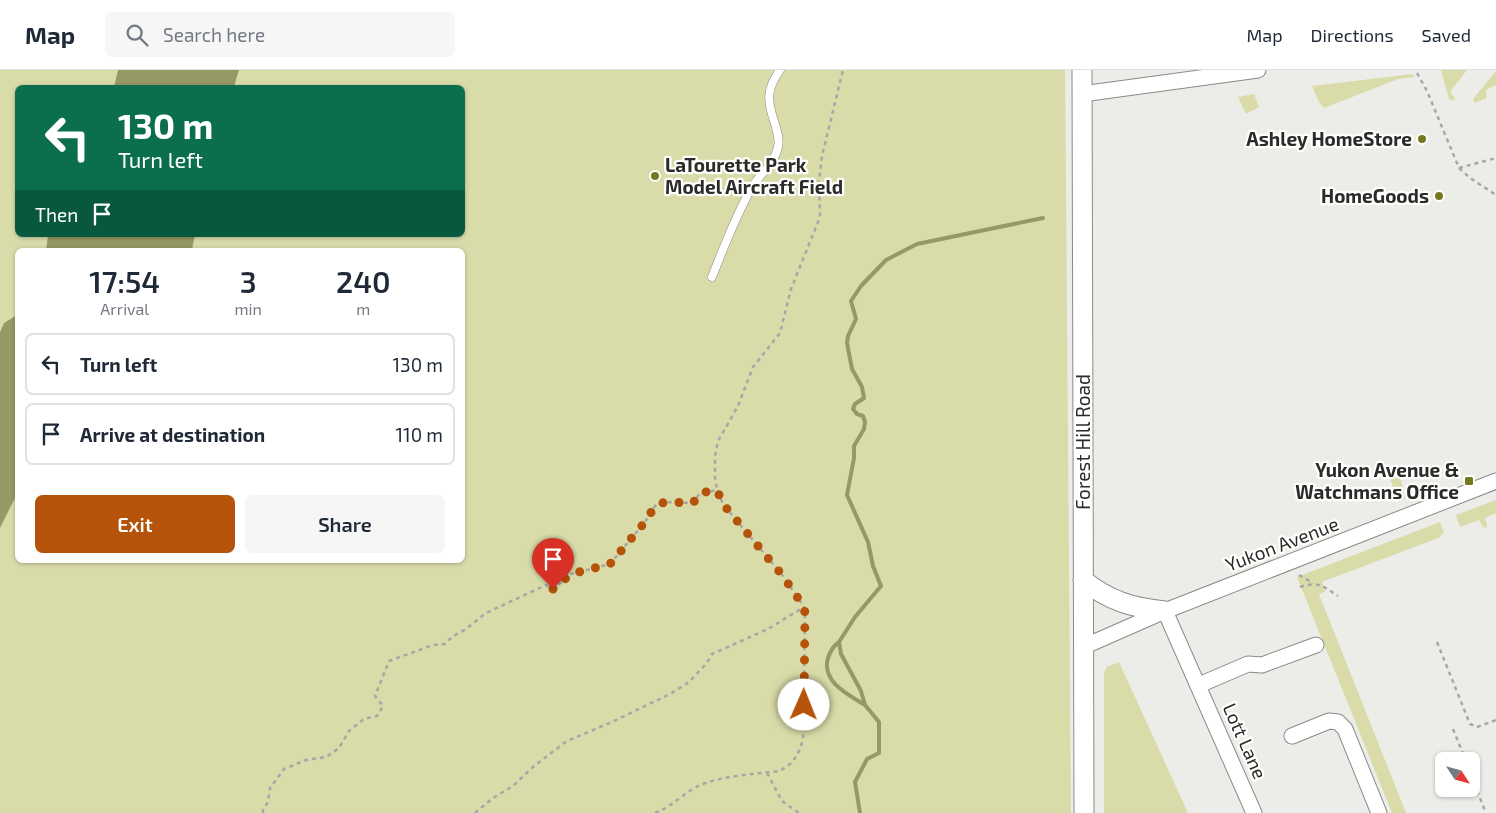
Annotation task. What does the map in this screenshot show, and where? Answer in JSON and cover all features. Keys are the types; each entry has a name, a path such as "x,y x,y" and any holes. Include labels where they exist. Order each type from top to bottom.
{"street":[{"name":"Forest Hill Road","path":"1082,70 1084,813"},
{"path":"1082,94 1258,70"},
{"name":"Yukon Avenue","path":"1083,647 1165,611 1496,481"},
{"path":"1083,580 1098,592 1119,602 1141,608 1165,611"},
{"name":"Lott Lane","path":"1165,611 1254,813"},
{"path":"1199,686 1248,664 1262,665 1316,645"},
{"path":"1292,736 1329,721 1338,722 1344,729 1379,813"}],"lane":[{"path":"712,277 738,214 752,186 774,158 779,146 778,134 768,101 769,90 780,70"}],"path":[{"path":"655,813 666,808 697,787 710,782 779,771 788,767 799,752 803,739 804,607 783,576 723,504 717,490 715,456 718,441 738,406 753,367 780,333 791,288 818,222 820,215 819,181 822,156 843,70"},
{"path":"1417,73 1427,91 1459,168 1470,178 1496,195"},
{"path":"1459,168 1496,158"},
{"path":"263,813 268,802 270,788 284,770 306,760 326,757 339,748 349,731 364,719 377,716 383,706 375,696 389,661 433,645 445,644 452,637 500,606 546,585 553,589 571,574 610,564 645,522 655,506 665,502 693,503 700,493 717,490"},
{"path":"1299,575 1338,596"},
{"path":"1300,586 1313,583"},
{"path":"474,813 493,798 513,786 534,766 567,741 670,694 689,682 706,664 712,654 768,629 804,607"},
{"path":"1437,642 1470,724 1473,727 1477,727 1496,720"},
{"path":"1453,729 1462,752"},
{"path":"767,773 782,801 798,813"},
{"path":"1480,798 1486,813"}],"shaded area":[{"path":"0,70 118,70 114,85 15,85 15,237 48,237 46,248 15,248 15,316 4,323 0,332"},
{"path":"118,70 239,70 235,85 114,85"},
{"path":"239,70 1065,70 1071,813 0,813 0,528 15,498 15,563 465,563 465,248 192,248 195,237 465,237 465,85 235,85"},
{"path":"1441,70 1467,70 1450,92 1455,98 1454,101 1449,99"},
{"path":"1496,71 1496,85 1486,90 1487,98 1475,103 1473,99"},
{"path":"1413,74 1414,77 1398,79 1324,108 1319,102 1312,86"},
{"path":"1254,94 1259,107 1246,114 1238,97"},
{"path":"48,237 195,237 192,248 46,248"},
{"path":"15,316 15,498 0,528 0,332 4,323"},
{"path":"1397,477 1401,480 1405,499 1399,502 1390,479"},
{"path":"1496,500 1496,513 1485,518 1486,528 1483,527 1479,520 1460,527 1456,515"},
{"path":"1440,522 1444,533 1440,535 1441,537 1322,582 1325,592 1319,594 1406,813 1392,813 1297,577"},
{"path":"1119,662 1188,813 1104,813 1104,673 1107,667"}],"waterway":[{"path":"860,813 855,782 867,759 879,753 879,722 865,705 861,691 841,654 839,642 855,617 881,586 873,566 868,542 847,495 854,458 854,446 864,429 865,422 863,416 857,414 853,409 855,404 864,398 862,387 852,369 847,343 848,336 856,319 851,301 861,286 886,260 917,244 1043,218"},
{"path":"839,642 832,649 828,658 829,674 832,681 838,687 865,705"}],"place":[{"name":"Ashley HomeStore","path":"1422,139"},
{"name":"LaTourette Park Model Aircraft Field","path":"655,176"},
{"name":"HomeGoods","path":"1439,196"},
{"name":"Yukon Avenue & Watchmans Office","path":"1469,481"}],"route":[{"path":"553,589 571,574 610,564 645,522 655,506 665,502 693,503 700,493 717,490 723,504 783,576 804,607 804,705"}]}
